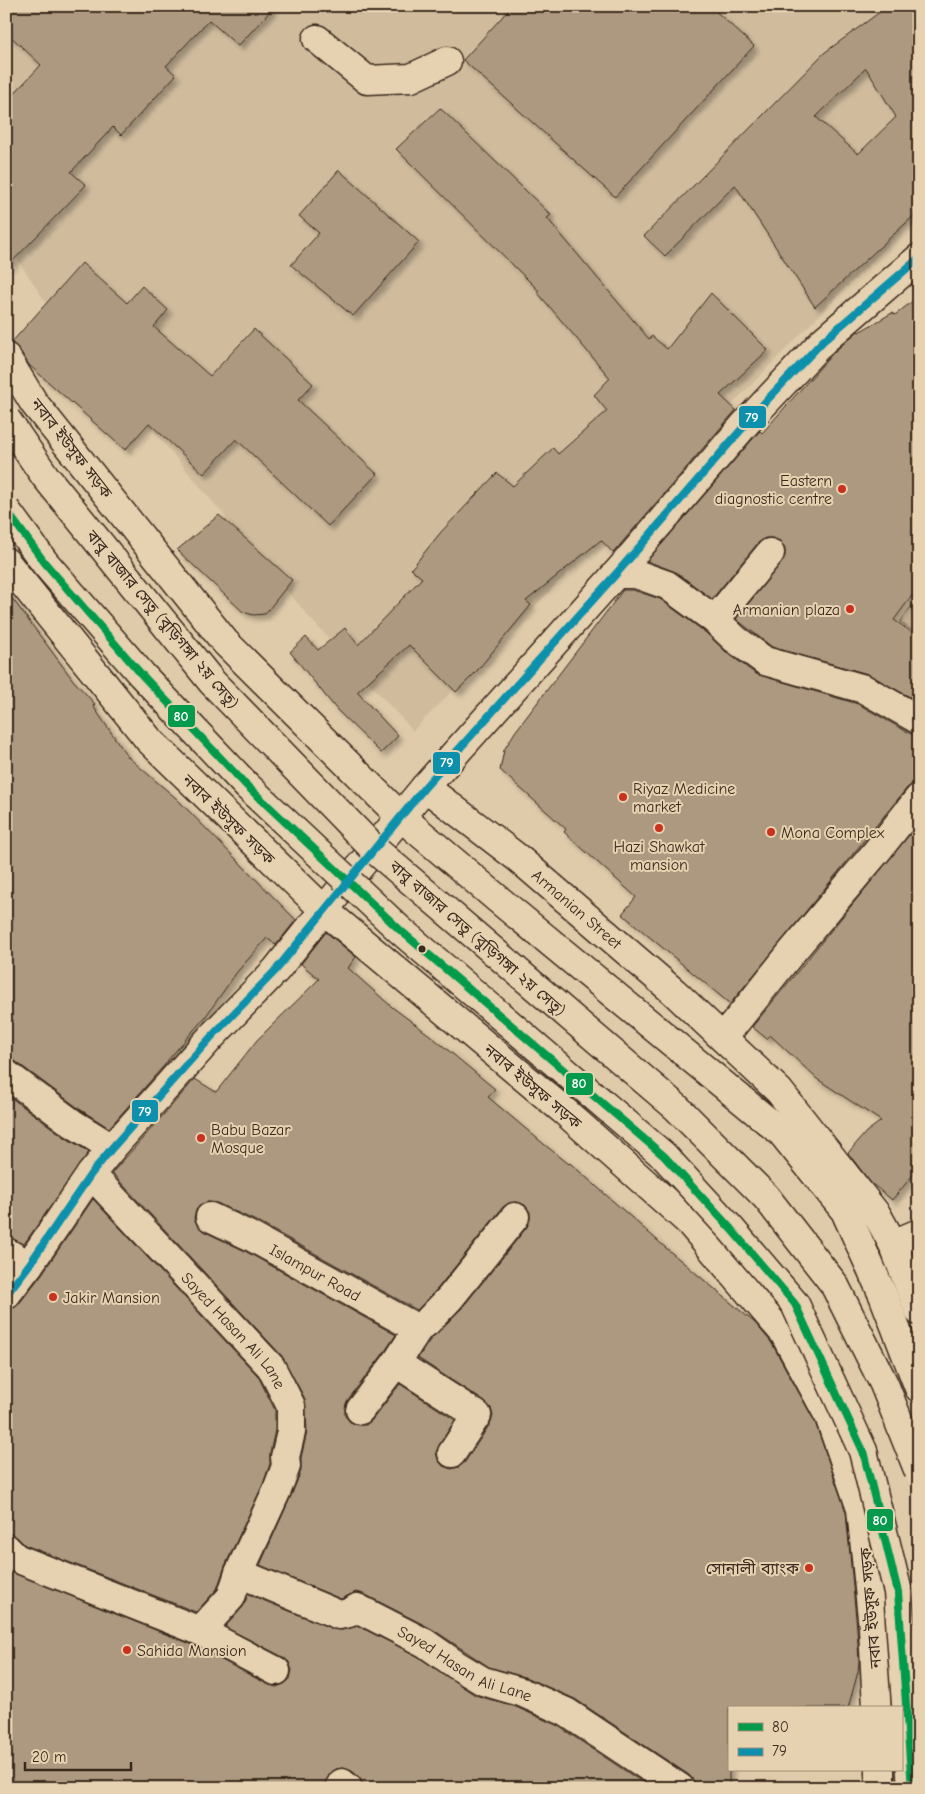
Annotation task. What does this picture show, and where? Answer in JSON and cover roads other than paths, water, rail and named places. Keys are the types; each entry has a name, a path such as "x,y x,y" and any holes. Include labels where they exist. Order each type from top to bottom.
{"main road":[{"path":"317,39 367,80 411,78 447,61"},
{"path":"6,1295 18,1259 112,1148 212,1036 276,970 425,787 616,574 746,423 823,341 919,258"},
{"name":"নবাব ইউসুফ সড়ক","path":"6,357 34,403 225,642 400,816 782,1133 844,1211 883,1295 919,1388"},
{"name":"বাবু বাজার সেতু (বুড়িগঙ্গা ২য় সেতু)","path":"6,419 45,476 212,682 374,849 676,1108 766,1197 834,1284 884,1384 919,1472"},
{"path":"6,510 45,563 142,675 247,786 400,930 664,1156 732,1229 795,1304 863,1451 898,1592 912,1788"},
{"path":"715,620 770,553"},
{"name":"নবাব ইউসুফ সড়ক","path":"6,562 149,740 324,910 563,1110 689,1222 784,1332 829,1416 861,1509 873,1628 877,1706"},
{"path":"616,574 636,574 667,585 715,620 736,640 765,661 864,689 919,720"},
{"name":"Armanian Street","path":"425,787 518,859 674,992 780,1091 877,1215 893,1244 919,1312"},
{"path":"723,1038 919,798"},
{"path":"6,1074 72,1123 112,1148"},
{"name":"Sayed Hasan Ali Lane","path":"91,1174 271,1367 291,1406 291,1432 286,1466 277,1490 239,1573 231,1597 200,1632"},
{"name":"Islampur Road","path":"210,1217 250,1236 418,1329"},
{"path":"360,1410 396,1363 418,1329 450,1298 515,1217"},
{"path":"893,1244 919,1233"},
{"path":"396,1363 477,1415 452,1453"},
{"path":"6,1548 16,1558 200,1632 276,1671"},
{"name":"Sayed Hasan Ali Lane","path":"239,1573 339,1615 349,1613 357,1608 426,1643 458,1666 483,1680 521,1692 566,1712 680,1788"},
{"path":"880,1772 880,1788"},
{"path":"339,1788 342,1783 348,1788"}],"place":[{"name":"Eastern diagnostic centre","path":"842,489"},
{"name":"Armanian plaza","path":"850,609"},
{"name":"Riyaz Medicine market","path":"623,797"},
{"name":"Hazi Shawkat mansion","path":"659,828"},
{"name":"Mona Complex","path":"771,832"},
{"name":"Babu Bazar Mosque","path":"201,1138"},
{"name":"Jakir Mansion","path":"53,1297"},
{"name":"সোনালী ব্যাংক","path":"809,1568"},
{"name":"Sahida Mansion","path":"127,1650"}]}
